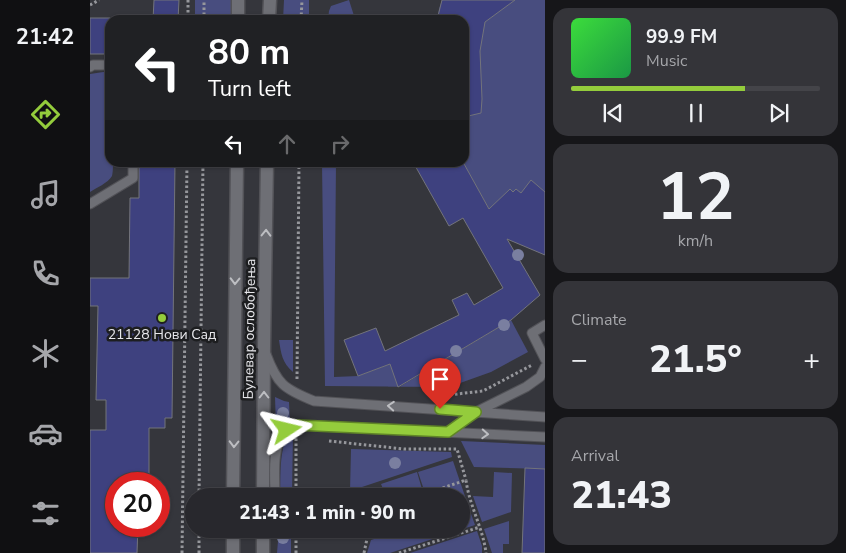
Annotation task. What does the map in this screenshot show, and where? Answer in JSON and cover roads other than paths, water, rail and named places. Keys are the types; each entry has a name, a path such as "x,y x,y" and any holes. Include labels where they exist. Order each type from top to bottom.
{"main road":[{"path":"238,0 238,15"},
{"path":"269,15 270,0"},
{"name":"Булевар ослобођења","path":"233,488 237,167"},
{"name":"Булевар ослобођења","path":"263,488 267,167"},
{"path":"233,538 233,553"}],"lane":[{"path":"90,67 93,65 105,65"},
{"path":"90,204 133,178 134,167"},
{"path":"545,325 532,333 545,358"},
{"path":"264,347 273,372 282,384 297,394 314,401 545,417"},
{"path":"448,432 476,412 526,387 540,377 545,367"},
{"path":"275,488 278,446 287,430 296,425 545,437"}],"place":[{"name":"21128 Нови Сад","path":"162,318"}]}
